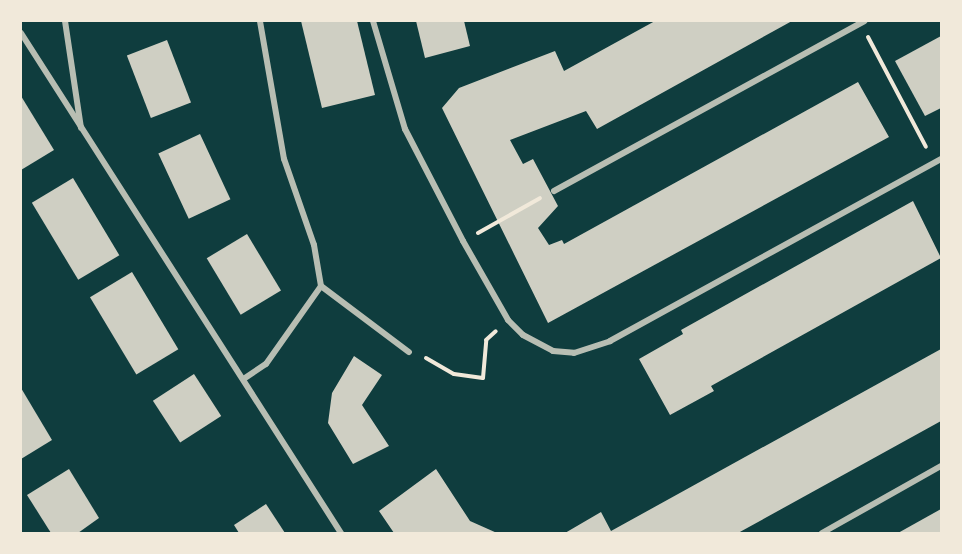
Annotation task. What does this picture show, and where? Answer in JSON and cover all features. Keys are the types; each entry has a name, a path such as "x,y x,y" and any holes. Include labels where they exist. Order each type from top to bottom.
{"street":[{"path":"65,21 82,131"},
{"path":"260,21 284,159 314,245 321,286 409,352"},
{"path":"373,21 405,129 463,241 507,321 530,340 553,351 574,353 610,341 941,159"},
{"path":"554,191 863,22"},
{"path":"21,33 82,131 245,378 341,533"},
{"path":"245,378 266,364 321,286"},
{"path":"822,533 941,466"}],"path":[{"path":"863,22 934,163"},
{"path":"463,241 554,191"},
{"path":"409,352 454,374 483,378 486,340 507,321"}],"building":[{"path":"301,21 357,21 375,95 322,108"},
{"path":"416,21 464,21 470,46 425,58"},
{"path":"655,21 792,21 597,129 586,111 510,140 523,164 533,159 558,206 538,228 549,245 562,240 564,244 858,82 889,137 548,323 442,108 459,88 555,51 564,71"},
{"path":"941,36 941,108 925,116 895,61"},
{"path":"167,40 191,103 151,118 127,55"},
{"path":"21,96 54,150 21,170"},
{"path":"200,134 230,199 189,219 158,153"},
{"path":"73,178 119,255 78,280 32,203"},
{"path":"913,201 941,258 711,386 714,391 670,415 639,359 683,334 681,330"},
{"path":"247,234 281,291 241,315 207,258"},
{"path":"132,272 178,349 136,374 90,297"},
{"path":"941,349 941,421 738,533 565,533 601,512 611,531"},
{"path":"354,356 382,375 362,405 389,446 353,464 328,423 332,393"},
{"path":"194,374 221,416 180,443 153,401"},
{"path":"21,388 52,440 21,459"},
{"path":"69,469 99,518 78,533 51,533 27,495"},
{"path":"436,469 470,521 497,533 394,533 379,511"},
{"path":"266,504 285,533 239,533 234,525"},
{"path":"941,509 941,533 898,533"}]}
